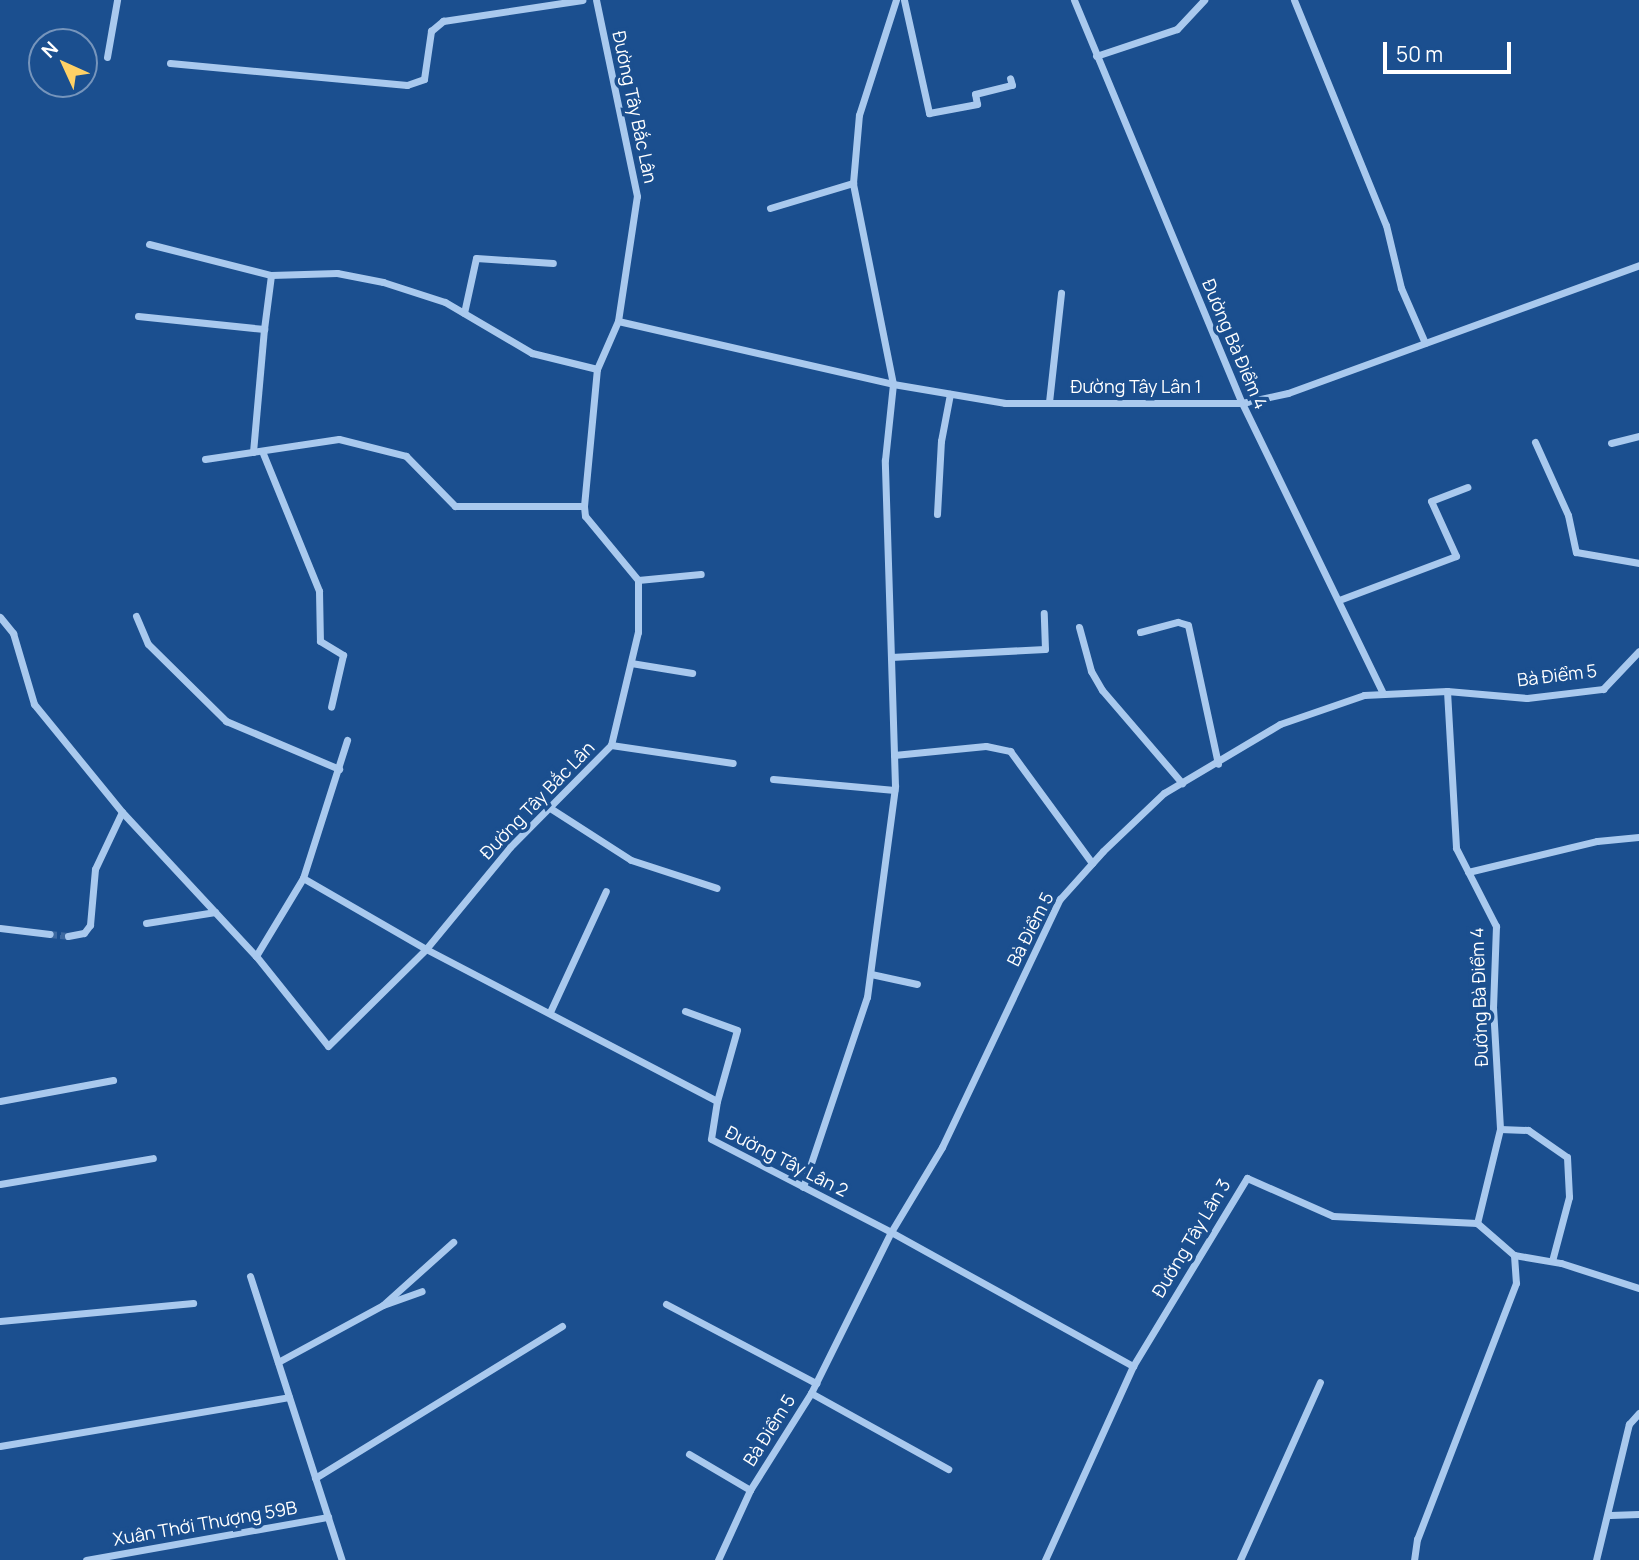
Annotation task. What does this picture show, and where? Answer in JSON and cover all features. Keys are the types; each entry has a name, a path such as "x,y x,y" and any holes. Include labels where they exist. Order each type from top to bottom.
{"street":[{"path":"107,57 117,0"},
{"path":"517,0 519,10"},
{"path":"170,63 407,85 424,79 430,31 443,21 582,0"},
{"name":"Đường Tây Bắc Lân","path":"584,506 597,369 618,321 638,196 596,0"},
{"path":"803,1188 871,974 895,790 885,460 893,384 853,183 859,115 896,0"},
{"path":"904,0 929,113 977,104 975,94 1012,85 1010,78"},
{"name":"Đường Bà Điểm 4","path":"1074,0 1242,403 1383,694"},
{"path":"1096,57 1177,29 1204,0"},
{"path":"1294,0 1386,225 1401,288 1425,343"},
{"path":"770,208 853,183"},
{"path":"149,244 271,275 337,273 420,294 464,313 532,353 597,369"},
{"path":"464,313 475,258 553,263"},
{"name":"Đường Tây Lân 1","path":"618,321 893,384 1005,403 1242,403 1288,393 1639,265"},
{"path":"253,452 271,275"},
{"path":"1049,402 1061,293"},
{"path":"138,316 264,329"},
{"path":"937,514 950,394"},
{"path":"1611,443 1639,436"},
{"path":"205,459 340,439 406,456 455,506 584,506 586,516 638,580 701,574"},
{"path":"1535,442 1568,515 1576,552 1639,563"},
{"path":"262,451 319,591 320,642 343,656 331,707"},
{"path":"1339,600 1456,556 1431,501 1467,487"},
{"name":"Đường Tây Bắc Lân","path":"256,956 328,1046 426,949 510,847 611,745 638,632 638,580"},
{"path":"891,657 1045,649 1044,613"},
{"path":"136,616 148,645 226,720 339,769"},
{"path":"0,617 13,633 34,704 122,812 256,956 303,878 346,740"},
{"path":"1140,632 1178,622 1188,625 1218,764"},
{"path":"1079,627 1091,671 1102,690 1182,783"},
{"name":"Bà Điểm 5","path":"718,1560 750,1490 811,1393 891,1231 942,1147 1060,900 1092,863 1164,793 1218,764 1280,724 1364,695 1447,691 1527,698 1603,689 1639,651"},
{"path":"631,663 692,673"},
{"name":"Đường Bà Điểm 4","path":"1447,691 1455,848 1496,926 1493,1007 1500,1129 1477,1223"},
{"path":"611,745 733,763"},
{"path":"894,755 986,746 1010,751 1092,863"},
{"path":"774,779 895,790"},
{"path":"550,808 631,860 717,888"},
{"path":"68,936 84,933 90,925 95,869 122,812"},
{"path":"1468,872 1597,841 1639,837"},
{"name":"Đường Tây Lân 2","path":"303,878 426,949 717,1101 711,1139 891,1231 1133,1366"},
{"path":"550,1012 606,891"},
{"path":"146,923 215,912"},
{"path":"0,928 50,934"},
{"path":"871,974 917,984"},
{"path":"685,1011 737,1030 717,1101"},
{"path":"0,1101 113,1080"},
{"path":"1500,1129 1528,1129 1567,1157 1569,1197 1552,1261"},
{"path":"0,1184 153,1158"},
{"name":"Đường Tây Lân 3","path":"1045,1560 1133,1366 1247,1178 1333,1216 1477,1223"},
{"path":"1477,1223 1514,1255 1552,1261 1639,1288"},
{"path":"383,1305 453,1242"},
{"path":"1414,1560 1417,1539 1516,1283 1514,1255"},
{"path":"250,1276 342,1560"},
{"path":"278,1362 383,1305 422,1291"},
{"path":"0,1321 194,1303"},
{"path":"666,1304 816,1383"},
{"path":"315,1478 562,1326"},
{"path":"1240,1560 1320,1382"},
{"path":"811,1393 948,1469"},
{"path":"0,1446 289,1397"},
{"path":"1596,1560 1610,1514 1629,1424 1639,1413"},
{"path":"689,1454 750,1490"},
{"path":"1610,1514 1639,1514"},
{"name":"Xuân Thới Thượng 59B","path":"86,1560 328,1517"}],"tunnel":[{"path":"50,934 68,936"}]}
